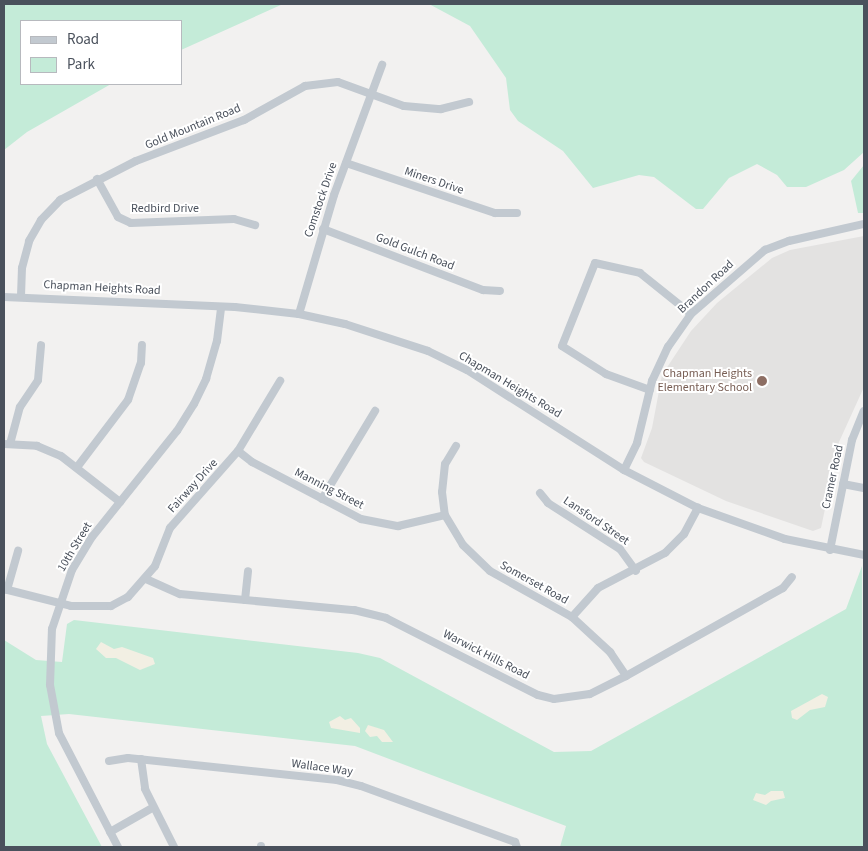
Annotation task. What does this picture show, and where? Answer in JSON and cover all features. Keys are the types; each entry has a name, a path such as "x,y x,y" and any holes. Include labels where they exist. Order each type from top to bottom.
{"street":[{"name":"Comstock Drive","path":"299,314 323,229 382,65"},
{"name":"Gold Mountain Road","path":"21,296 25,256 42,220 60,200 96,179 169,148 221,131 305,86 338,82 370,96 404,106 441,109 469,102"},
{"name":"Miners Drive","path":"346,163 495,213 517,213"},
{"name":"Redbird Drive","path":"96,179 118,217 130,223 234,219 255,224"},
{"name":"Brandon Road","path":"624,470 638,443 650,390 666,351 691,314 765,250 789,241 864,224"},
{"name":"Gold Gulch Road","path":"323,229 483,290 500,291"},
{"path":"650,390 606,374 562,346 595,263 640,272 691,314"},
{"name":"Chapman Heights Road","path":"4,297 21,296 221,307 299,314 385,336 452,363 506,393 624,470 698,508 784,539 830,550 864,555"},
{"name":"10th Street","path":"118,847 67,752 52,706 49,661 58,604 72,570 92,537 194,404 206,379 217,342 221,307"},
{"path":"42,346 38,380 20,407 7,444 37,446 78,466 120,502"},
{"path":"78,466 128,400 141,363 142,346"},
{"name":"Fairway Drive","path":"6,589 58,604 110,606 128,597 146,579 155,566 170,528 238,451 280,381"},
{"name":"Cramer Road","path":"830,550 852,440 864,410"},
{"path":"322,499 375,411"},
{"name":"Somerset Road","path":"456,446 445,464 442,492 445,515 463,545 490,571 572,617 610,652 626,676"},
{"name":"Manning Street","path":"238,451 252,462 361,519 398,526 445,515"},
{"path":"843,484 864,488"},
{"name":"Lansford Street","path":"540,493 548,504 620,549 636,571"},
{"path":"572,617 598,588 611,580 636,571 676,543 698,508"},
{"path":"6,589 18,551"},
{"path":"245,600 248,571"},
{"name":"Warwick Hills Road","path":"146,579 180,594 354,610 386,618 538,694 554,699 590,694 626,676 783,588 792,577"},
{"path":"141,759 145,789 152,808 174,847"},
{"name":"Wallace Way","path":"109,761 141,759 337,780 515,842 517,847"},
{"path":"110,832 152,808"}],"shaded area":[{"name":"Chapman Heights Elementary School","path":"864,236 864,387 839,442 821,528 813,531 726,501 644,462 641,458 652,428 662,375 691,331 717,303 772,258 790,250"}],"green space":[{"path":"4,4 283,4 182,50 182,20 20,20 20,85 109,85 27,132 4,150"},
{"path":"429,4 864,4 864,152 844,170 806,187 787,187 777,175 757,164 729,178 703,209 696,209 654,177 639,175 593,188 563,151 518,121 510,110 506,78 470,26"},
{"path":"864,165 864,213 858,213 851,181"},
{"path":"862,566 864,847 560,847 566,826 355,746 69,714 41,716 47,744 102,847 4,847 4,640 36,660 62,662 67,624 74,620 358,653 380,658 554,752 591,751 846,609"}],"sand":[{"path":"101,642 114,649 122,647 153,658 155,664 140,670 116,658 106,658 96,649"},
{"path":"822,694 828,697 825,707 810,710 797,720 792,718 791,711"},
{"path":"340,716 345,720 351,718 360,728 360,733 331,728 329,722"},
{"path":"368,725 384,730 393,742 382,742 377,736 370,737 365,731"},
{"path":"771,791 783,791 785,798 771,801 766,805 753,800 756,793 765,795"}],"place":[{"name":"Chapman Heights Elementary School","path":"762,381"}]}
